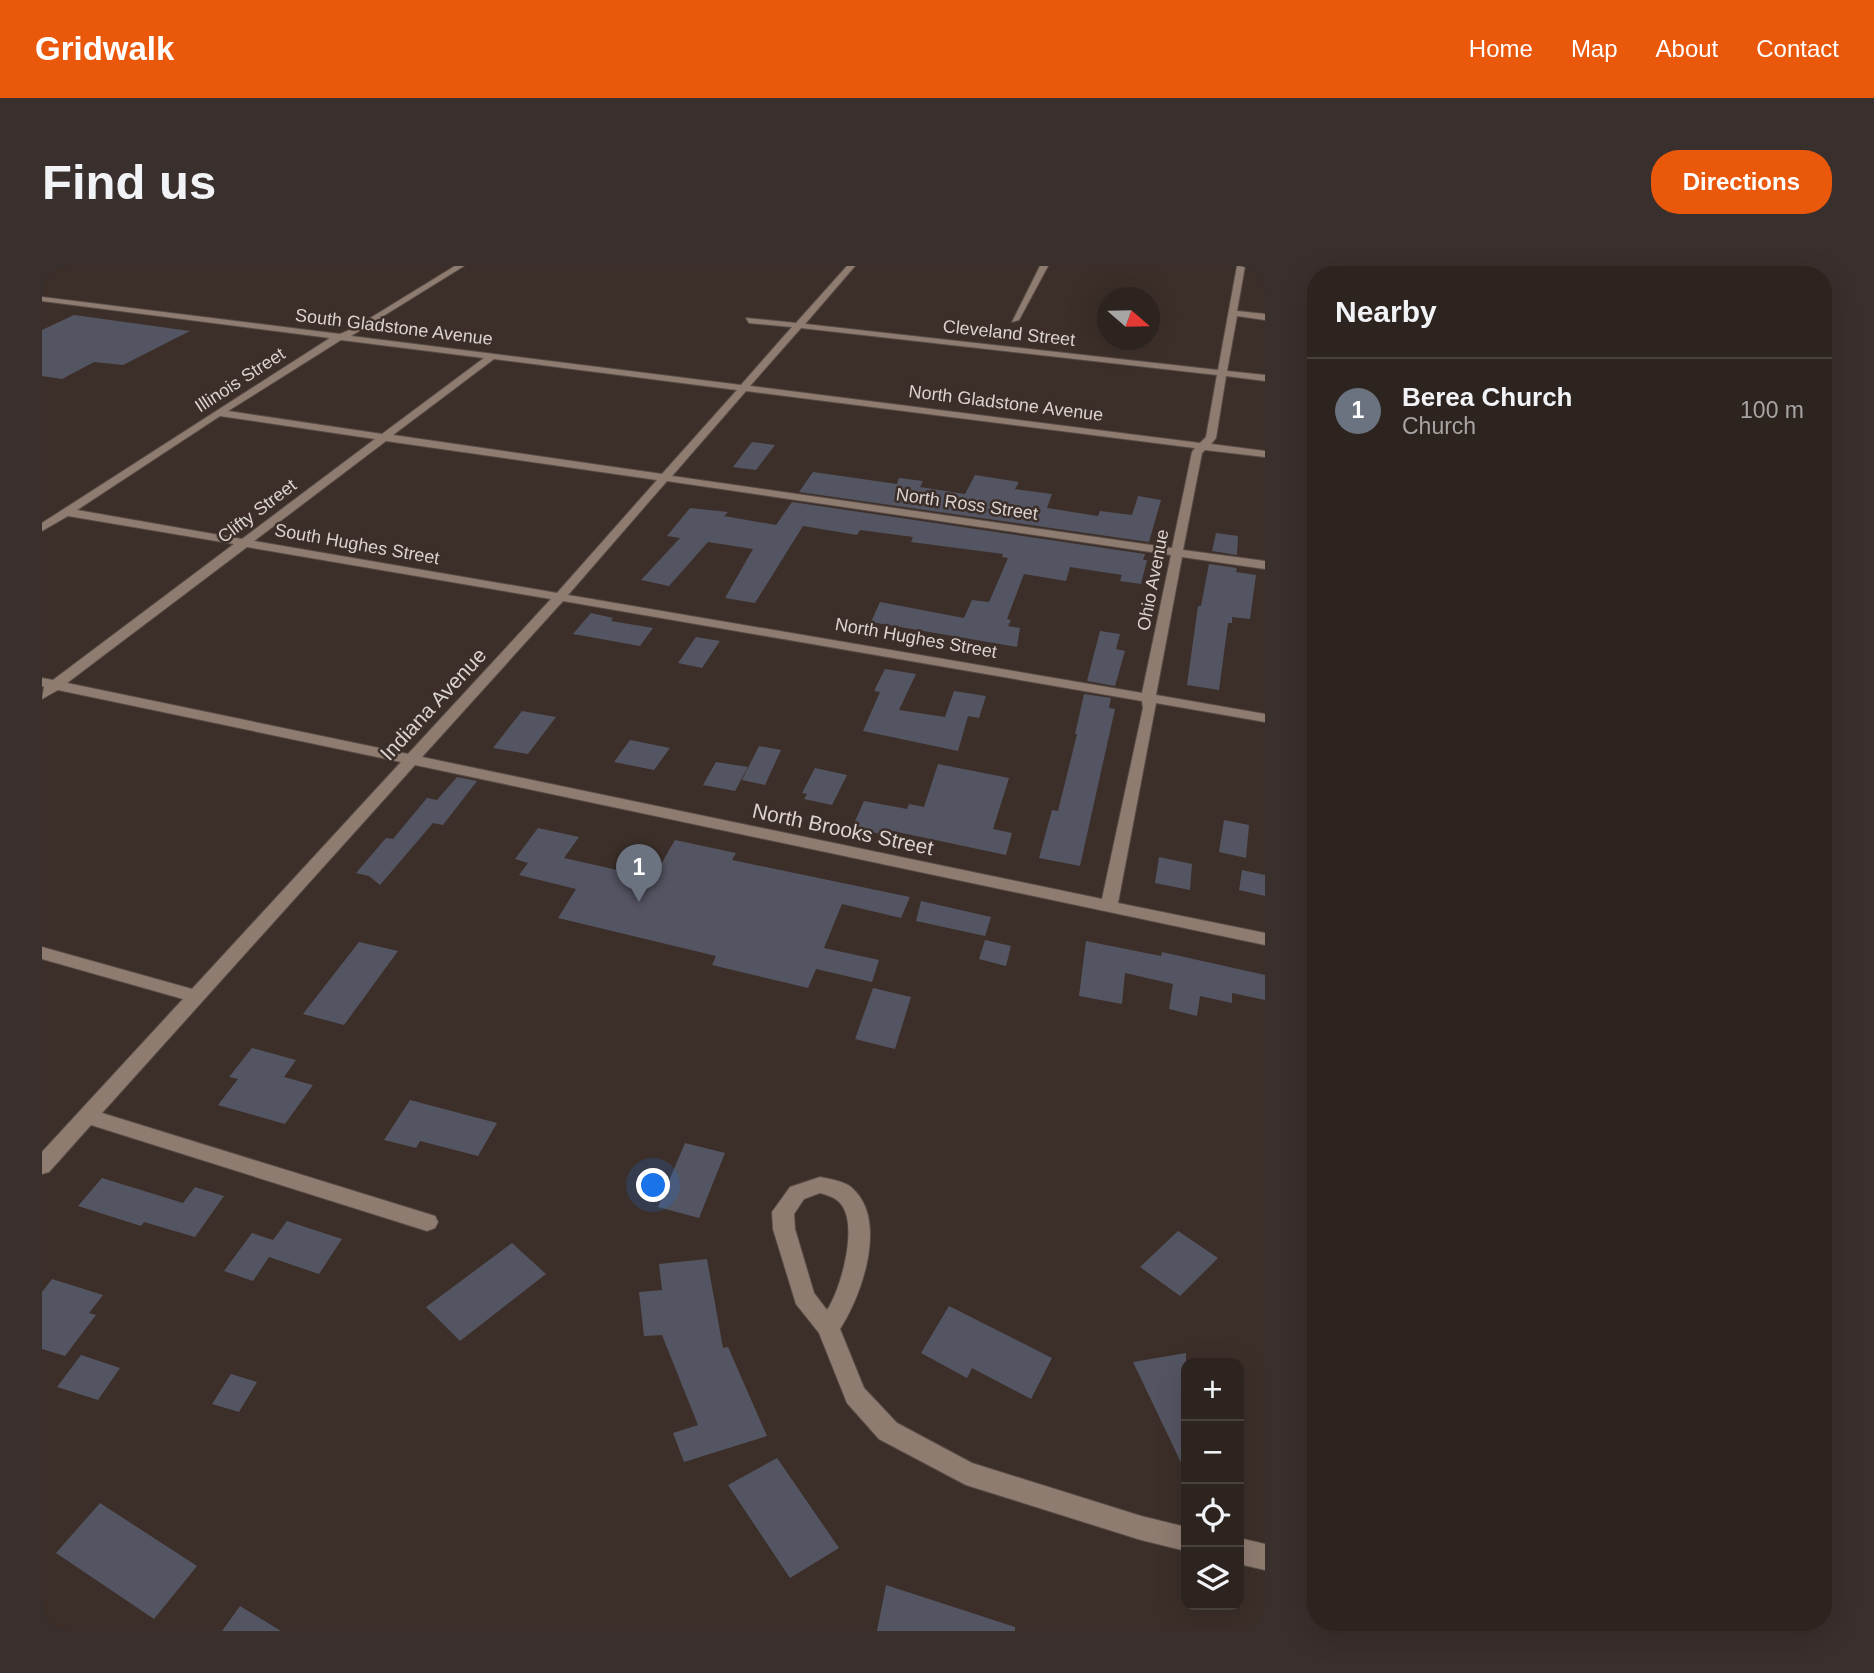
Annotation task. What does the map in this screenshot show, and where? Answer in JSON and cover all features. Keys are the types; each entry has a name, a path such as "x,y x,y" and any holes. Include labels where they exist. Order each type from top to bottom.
{"street":[{"name":"Illinois Street","path":"42,528 328,342 357,330 460,266"},
{"name":"Indiana Avenue","path":"42,1166 560,597 850,266"},
{"path":"1015,320 1044,266"},
{"name":"Ohio Avenue","path":"1109,906 1150,708 1148,698 1196,452 1211,438 1241,266"},
{"path":"1257,266 1265,267"},
{"name":"South Gladstone Avenue","path":"42,299 742,387"},
{"path":"1234,313 1265,317"},
{"name":"Cleveland Street","path":"749,320 1265,378"},
{"name":"Clifty Street","path":"42,695 49,683 243,543 492,356"},
{"name":"North Gladstone Avenue","path":"742,387 1265,454"},
{"name":"North Ross Street","path":"218,413 1265,565"},
{"name":"South Hughes Street","path":"66,512 560,597"},
{"name":"North Hughes Street","path":"560,597 1265,718"},
{"name":"North Brooks Street","path":"49,683 1265,939"},
{"path":"42,953 195,996"},
{"path":"87,1116 427,1222"},
{"path":"828,1328 845,1302 860,1241 855,1206 842,1191 820,1185 797,1193 783,1212 784,1229 804,1297 828,1328 855,1395 888,1431 966,1473 1140,1528 1181,1538"},
{"path":"1244,1552 1265,1557"}],"building":[{"path":"74,315 190,331 123,365 94,362 62,379 42,376 42,330"},
{"path":"752,442 775,445 756,470 733,467"},
{"path":"813,472 897,484 899,478 923,481 920,487 965,494 975,475 1019,482 1015,489 1052,494 1047,508 1098,516 1100,511 1132,515 1138,496 1161,500 1149,542 799,492"},
{"path":"792,502 1145,554 1143,560 1147,560 1141,584 1120,581 1122,575 1070,567 1066,581 1024,574 1007,619 1011,620 1008,626 1020,628 1017,647 871,622 880,602 964,618 972,600 989,602 1008,558 1002,557 1003,554 911,542 913,537 860,530 857,535 803,526 755,603 725,598 753,549 708,542 669,586 641,580 680,538 667,536 690,508 728,512 724,516 776,525"},
{"path":"1216,533 1238,536 1237,555 1212,551"},
{"path":"1209,564 1237,568 1236,572 1256,575 1250,619 1232,617 1232,623 1228,623 1219,690 1187,685 1198,606 1201,606"},
{"path":"591,613 613,618 611,621 653,628 640,646 573,634"},
{"path":"1100,631 1120,634 1116,649 1125,651 1115,686 1087,681"},
{"path":"696,637 720,641 702,668 678,663"},
{"path":"885,669 916,674 899,710 945,717 954,691 986,696 979,718 968,716 958,751 863,731 880,692 874,691"},
{"path":"1084,694 1111,698 1109,708 1115,709 1080,866 1039,858 1052,810 1058,811"},
{"path":"522,711 556,717 528,754 493,748"},
{"path":"630,740 670,748 654,770 614,762"},
{"path":"759,746 781,750 765,785 742,780"},
{"path":"716,762 748,767 735,791 703,785"},
{"path":"938,764 1009,778 993,829 1012,833 1006,855 888,830 886,835 852,828 864,801 907,809 909,804 924,807"},
{"path":"815,768 847,775 832,805 804,799 807,794 802,793"},
{"path":"457,777 477,781 443,825 433,823 380,885 369,876 356,873 386,838 393,839 427,798 437,800"},
{"path":"1224,820 1249,825 1246,858 1219,852"},
{"path":"538,828 579,837 564,858 653,878 675,840 736,853 732,860 910,897 901,918 842,904 824,948 879,960 872,982 816,969 808,988 712,965 716,956 558,918 576,889 519,875 528,863 515,859"},
{"path":"1159,857 1192,864 1190,890 1155,883"},
{"path":"1242,870 1265,875 1265,896 1239,890"},
{"path":"921,901 991,917 985,936 916,921"},
{"path":"985,940 1011,946 1006,966 979,959"},
{"path":"1086,941 1161,956 1162,952 1265,975 1265,1000 1232,993 1232,1003 1200,996 1197,1016 1169,1009 1173,984 1125,973 1122,1004 1079,996"},
{"path":"359,942 398,951 344,1025 303,1014"},
{"path":"873,988 911,997 895,1049 855,1039"},
{"path":"252,1048 296,1060 284,1077 313,1085 285,1124 218,1105 238,1079 229,1077"},
{"path":"410,1100 497,1123 478,1156 420,1141 416,1148 384,1140"},
{"path":"685,1143 725,1153 699,1218 658,1207"},
{"path":"102,1178 183,1203 195,1187 224,1196 195,1237 144,1222 141,1226 78,1206"},
{"path":"287,1221 342,1239 319,1274 269,1257 253,1281 224,1271 252,1233 273,1240"},
{"path":"1178,1231 1218,1258 1180,1296 1140,1267"},
{"path":"512,1243 546,1274 460,1341 426,1307"},
{"path":"707,1259 723,1348 728,1347 767,1436 684,1462 673,1433 698,1425 662,1335 644,1336 639,1292 662,1290 659,1264"},
{"path":"52,1279 103,1295 89,1313 96,1315 65,1356 42,1349 42,1292"},
{"path":"949,1306 1052,1358 1031,1399 972,1368 967,1378 921,1353"},
{"path":"1186,1353 1186,1358 1181,1358 1181,1463 1133,1362"},
{"path":"81,1355 120,1368 98,1400 57,1387"},
{"path":"231,1374 257,1382 239,1412 212,1404"},
{"path":"777,1458 839,1548 790,1578 728,1485"},
{"path":"100,1503 197,1566 154,1619 56,1553"},
{"path":"886,1585 1015,1627 1015,1631 877,1631"},
{"path":"240,1606 281,1631 222,1631"}],"place":[{"name":"Berea Church","path":"639,902"}]}
